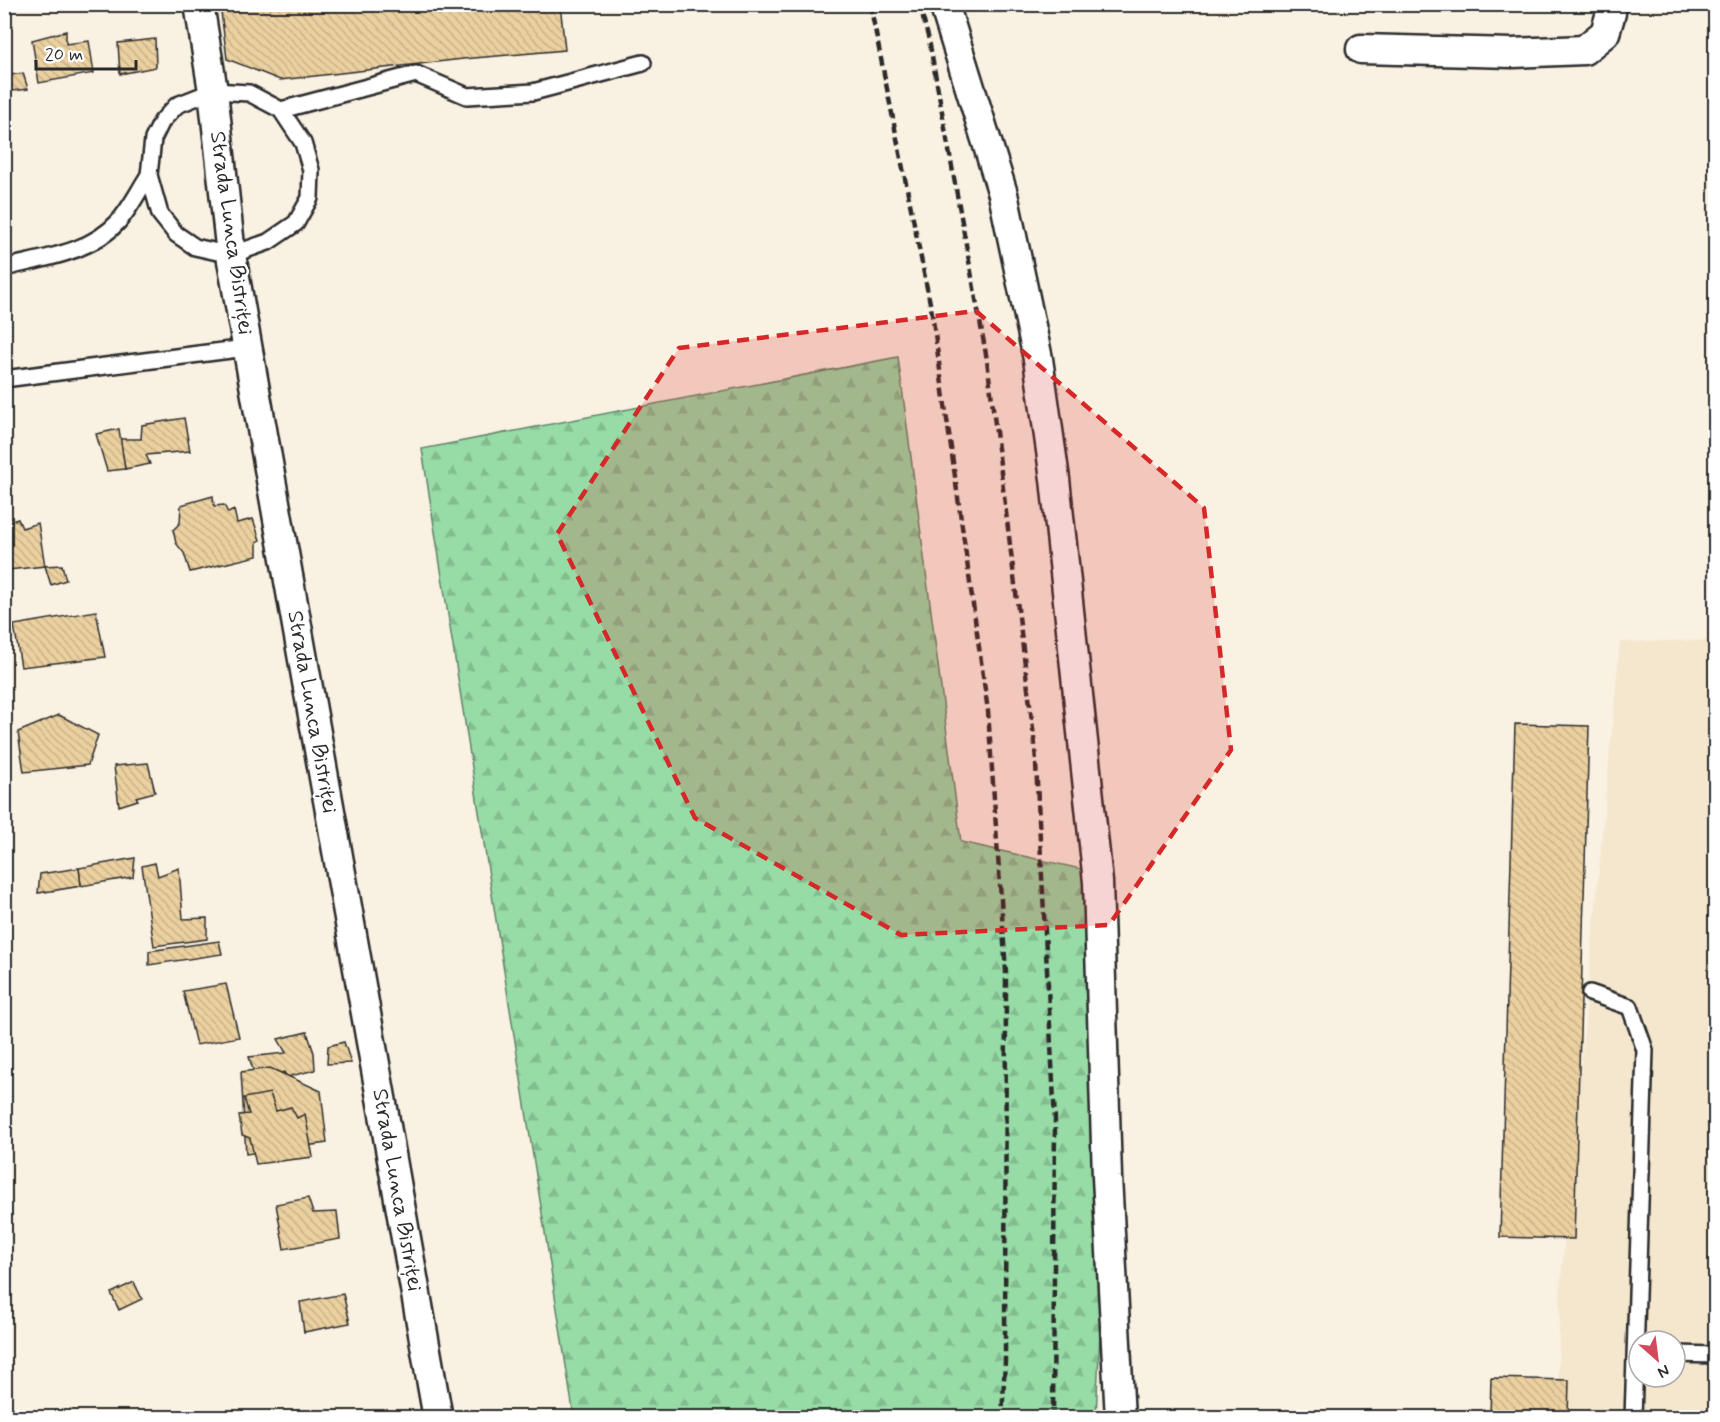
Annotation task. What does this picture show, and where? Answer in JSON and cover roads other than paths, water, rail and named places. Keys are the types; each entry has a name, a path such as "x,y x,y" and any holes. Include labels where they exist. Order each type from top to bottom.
{"street":[{"name":"Strada Lunca Bistriței","path":"199,4 213,91 231,255 246,348 438,1418"},
{"path":"944,4 1004,194 1038,359 1055,479 1098,882 1107,1177 1120,1418"},
{"path":"1361,49 1512,53 1584,50 1605,33 1611,13 1610,4"}],"lane":[{"path":"281,110 417,74 467,96 533,92 643,63"},
{"path":"4,268 68,252 99,240 119,221 148,176 153,139 162,121 177,105 213,91 249,93 281,110 303,143 311,170 310,198 296,223 268,242 231,255 195,247 176,234 160,214 148,176"},
{"path":"4,379 246,348"},
{"path":"1590,993 1630,1007 1645,1050 1638,1329"},
{"path":"1687,1354 1716,1355"},
{"path":"1634,1418 1635,1389"}],"railway":[{"path":"870,4 932,313 988,711 1006,972 1005,1361 1002,1418"},
{"path":"919,4 929,40 987,360 1035,745 1055,1120 1053,1418"}]}
